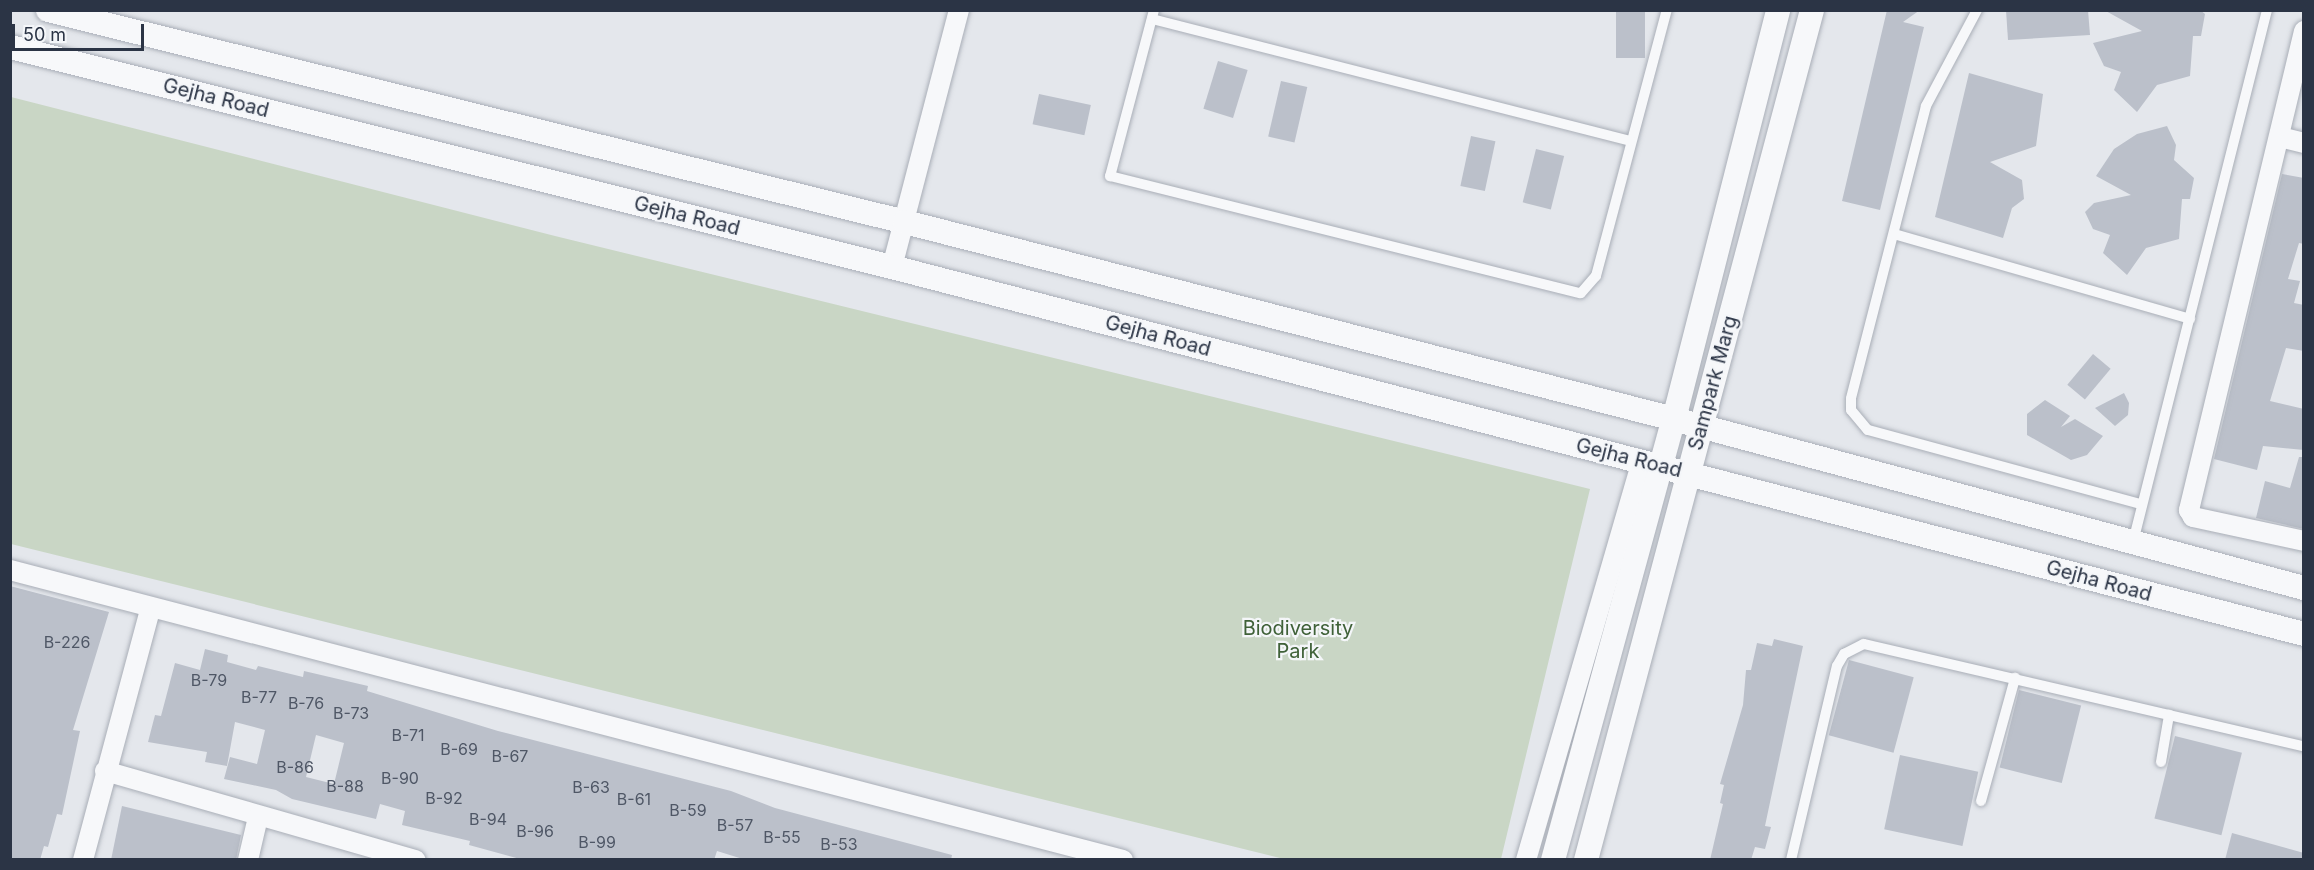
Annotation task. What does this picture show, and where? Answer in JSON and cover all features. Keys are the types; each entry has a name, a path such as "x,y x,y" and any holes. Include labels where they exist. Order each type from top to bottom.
{"street":[{"path":"48,10 905,222 1674,419 2304,588"},
{"path":"892,267 959,10"},
{"name":"Sampark Marg","path":"1553,860 1651,464 1674,419 1778,10"},
{"name":"Sampark Marg","path":"1586,860 1812,10"},
{"path":"2304,31 2189,513 2193,517 2304,542"},
{"name":"Gejha Road","path":"10,47 892,267 2304,634"},
{"path":"2280,137 2304,143"},
{"path":"1526,860 1651,464"},
{"path":"10,570 150,610 1118,859"},
{"path":"82,860 150,610"},
{"path":"105,771 258,817 416,860"},
{"path":"248,860 258,817"}],"lane":[{"path":"1630,141 1153,15 1110,176 1581,293 1596,276 1630,141 1667,10"},
{"path":"1977,10 1926,106 1851,399 1857,422 1868,430 1965,459 2140,504"},
{"path":"2133,542 2140,504 2190,319 2267,10"},
{"path":"1894,234 2190,319"},
{"path":"1791,860 1837,666 1844,654 1864,644 2304,746"},
{"path":"1981,801 2015,678"},
{"path":"2161,762 2169,715"}],"green space":[{"name":"Biodiversity Park","path":"11,97 555,236 1590,489 1501,859 1284,859 11,544"}],"building":[{"path":"1616,10 1645,10 1645,58 1616,58"},
{"path":"1887,10 1920,10 1903,22 1924,27 1880,210 1842,201"},
{"path":"2006,10 2088,10 2090,35 2008,40"},
{"path":"2104,10 2200,10 2205,14 2201,36 2193,36 2190,76 2157,85 2137,112 2114,90 2121,72 2104,66 2093,43 2142,31"},
{"path":"1218,61 1248,70 1233,118 1203,109"},
{"path":"1969,73 2043,94 2036,146 1990,162 2022,180 2024,199 2012,208 2003,238 1935,217"},
{"path":"1281,81 1307,87 1294,143 1268,137"},
{"path":"1039,94 1091,105 1084,135 1033,124"},
{"path":"2167,126 2176,145 2174,160 2194,178 2190,199 2182,199 2179,239 2146,248 2127,275 2103,253 2110,235 2093,229 2085,212 2094,203 2131,195 2096,176 2114,149 2137,134"},
{"path":"1471,136 1495,141 1485,191 1460,186"},
{"path":"1536,149 1564,156 1551,209 1523,202"},
{"path":"2282,174 2304,178 2304,244 2299,243 2288,279 2300,281 2294,303 2304,305 2304,351 2286,348 2270,401 2304,409 2304,450 2263,446 2257,470 2214,459"},
{"path":"2093,354 2111,369 2085,399 2067,385"},
{"path":"2124,393 2129,403 2128,415 2115,426 2095,408"},
{"path":"2045,400 2070,416 2061,427 2075,419 2103,436 2087,455 2071,460 2027,435 2027,414"},
{"path":"2299,457 2304,457 2304,529 2256,518 2265,481 2290,488"},
{"path":"10,586 109,612 73,730 80,731 62,815 57,814 48,847 44,846 40,860 10,860"},
{"path":"1774,639 1803,646 1765,826 1771,827 1765,849 1755,847 1751,860 1710,860 1723,804 1720,803 1724,785 1720,784 1743,705 1746,670 1751,670 1757,643 1772,646"},
{"path":"205,649 228,655 227,662 256,670 258,666 303,677 304,671 368,686 367,691 498,731 731,791 775,808 952,855 951,860 746,860 717,851 714,860 524,860 469,845 470,841 402,825 405,811 380,804 376,819 292,799 276,790 224,779 230,757 257,764 265,730 235,722 227,766 205,762 207,752 148,742 155,715 161,716 175,663 200,670","holes":["316,735 344,743 334,784 306,777"]},
{"path":"1849,660 1914,677 1894,753 1829,735"},
{"path":"2019,690 2081,705 2062,783 2000,768"},
{"path":"2175,736 2242,753 2221,835 2154,818"},
{"path":"1900,755 1978,772 1962,846 1884,829"},
{"path":"122,806 241,835 236,860 111,860"},
{"path":"2232,833 2304,853 2304,860 2225,860"}]}
